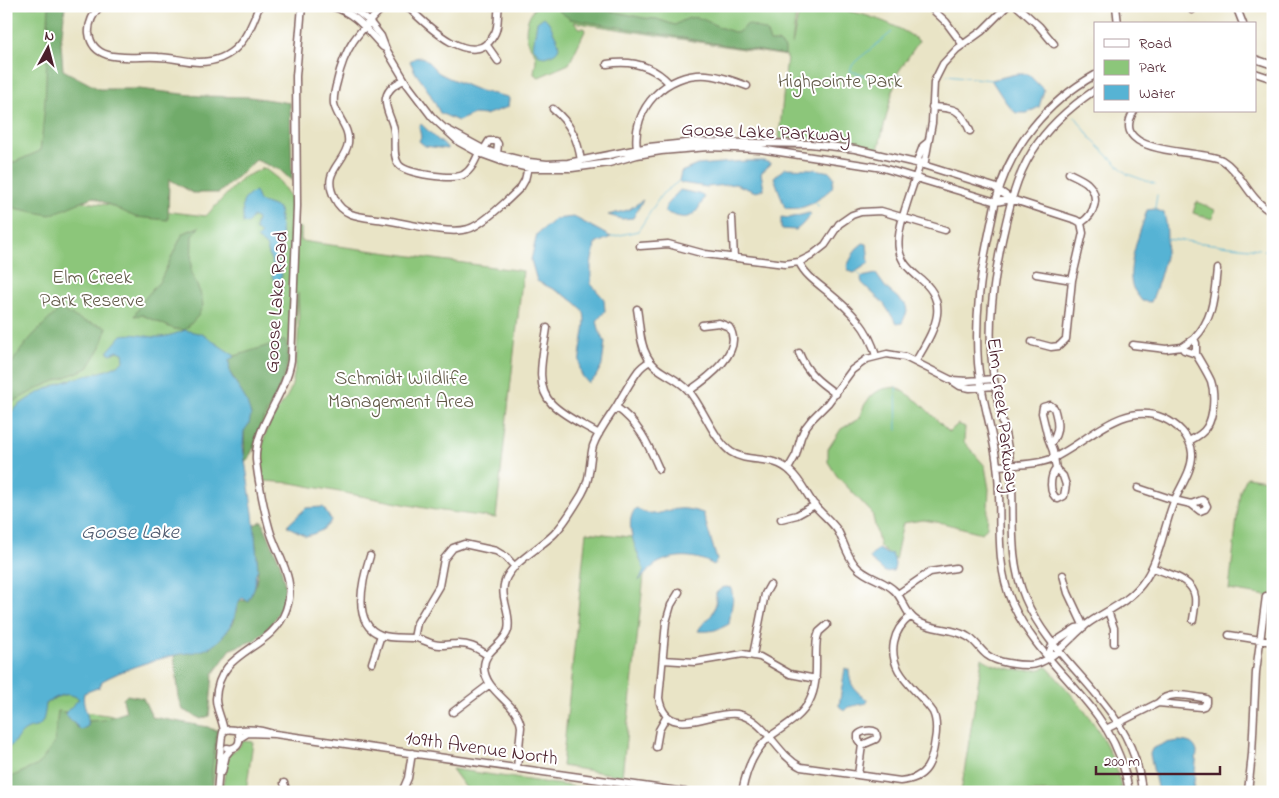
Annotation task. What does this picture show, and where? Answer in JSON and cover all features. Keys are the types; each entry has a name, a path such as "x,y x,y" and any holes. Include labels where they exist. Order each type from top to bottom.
{"street":[{"path":"100,6 90,20 89,32 92,42 103,54 116,57 153,56 198,62 224,57 240,45 247,35 258,6"},
{"name":"Goose Lake Road","path":"224,732 216,698 219,679 224,670 238,655 273,632 284,617 289,599 290,586 287,571 270,529 256,455 259,436 286,381 291,360 297,206 296,76 302,6"},
{"name":"Goose Lake Parkway","path":"331,6 367,24"},
{"name":"Goose Lake Parkway","path":"347,6 359,13 386,49 422,106 459,142 529,165 581,161 670,144 702,142 810,144 855,149 920,164 1000,190 1011,199"},
{"path":"384,6 355,37 343,57 335,91 334,103 347,130 348,144 333,170 330,185 335,199 344,210 358,216 443,230 469,229 482,222 521,187 526,180 529,165"},
{"path":"407,6 426,23 459,47 473,49 486,44 495,33 499,6"},
{"path":"929,6 946,22 963,45"},
{"path":"916,361 934,328 938,308 934,293 930,287 908,268 900,255 898,239 920,164 918,160 924,146 928,142 932,123 934,82 949,56 982,31 1006,6"},
{"path":"1017,6 1039,26 1054,44"},
{"path":"1116,6 1118,22"},
{"path":"1236,6 1241,22"},
{"path":"486,44 498,61"},
{"path":"1256,59 1273,65"},
{"path":"607,64 626,62 636,64 655,71 669,83"},
{"path":"1256,73 1273,79"},
{"path":"637,149 638,131 644,110 658,92 669,83 695,75 706,74 747,86"},
{"name":"Elm Creek Parkway","path":"1094,76 1076,86 1046,111 1019,147 996,202 979,292 977,339 981,384 1000,490 999,536 1006,588 1018,616 1030,635 1047,658 1088,704 1106,729 1120,757 1129,792"},
{"path":"404,80 390,88 387,92 386,104 394,130 395,157 400,166 410,171 436,176 458,176 463,175 471,168 481,150 489,141 496,141 498,144 497,154"},
{"name":"Elm Creek Parkway","path":"1094,91 1065,112 1041,138 1024,166 1011,199 998,261 991,304 991,348 994,383 1011,465 1013,504 1012,547 1015,567 1025,599 1033,616 1053,643 1097,693 1118,722 1132,751 1142,792"},
{"path":"932,107 949,108 959,112 965,118 970,131"},
{"path":"553,109 562,116 574,134 581,161"},
{"path":"1133,112 1130,127 1135,137 1141,142 1155,148 1220,159 1230,167 1259,204 1273,213"},
{"name":"Goose Lake Parkway","path":"481,150 504,162 572,168 609,163 661,151 708,147 760,149 802,157 854,162 883,168 996,202 1011,199"},
{"path":"1069,173 1086,182 1094,194 1095,205 1093,212 1081,223"},
{"path":"1011,199 1070,217 1081,223 1083,229 1083,237 1072,280 1066,339 1059,346 1052,348 1032,342"},
{"path":"640,246 668,244 700,253 778,264 799,262 818,251 825,245 839,224 852,215 861,212 875,211 904,217 945,230"},
{"path":"732,218 734,258"},
{"path":"799,262 806,274 845,306 856,318 869,336 876,356"},
{"path":"1133,345 1166,349 1182,347 1194,339 1210,318 1217,269"},
{"path":"1036,274 1072,280"},
{"path":"637,309 642,342 650,361 661,372 676,380 689,391 727,449 740,456 773,461 788,469 797,478 815,506 840,534 846,552 859,570 888,585 898,594 911,616 921,624 965,635 992,658 1033,665 1059,650 1084,626 1125,601 1137,590 1152,567 1174,500 1191,465 1192,452 1188,441 1177,426 1161,417 1133,414 1114,421 1047,461 997,466"},
{"path":"689,391 726,360 731,347 733,336 729,327 720,323 702,325"},
{"path":"547,328 542,383 547,398 560,410 599,434"},
{"path":"1188,441 1200,435 1207,427 1210,420 1213,397 1210,380 1196,354 1194,339"},
{"path":"1182,347 1184,350 1196,354"},
{"path":"799,353 815,380 836,394"},
{"path":"788,469 796,454 805,428 836,394 846,378 859,364 876,356 895,354 916,361 951,380 981,384 994,383"},
{"path":"517,768 520,721 514,710 490,684 484,668 487,655 507,633 509,623 503,595 505,581 515,567 554,534 583,491 590,471 593,447 599,434 637,373 650,361"},
{"path":"1051,443 1057,434 1057,419 1054,408 1046,406 1042,412 1056,469"},
{"path":"616,407 641,431 659,468"},
{"path":"1138,488 1191,504"},
{"path":"781,519 804,513 815,506"},
{"path":"414,638 417,623 439,586 444,559 453,548 464,544 496,551 506,557 515,567"},
{"path":"370,556 361,586 361,605 367,625 371,630 381,635 414,638 435,644 462,644 478,649 487,655"},
{"path":"1152,567 1187,582 1192,588 1196,598 1193,620"},
{"path":"898,594 930,572 956,568"},
{"path":"1063,575 1072,602 1084,626"},
{"path":"753,655 765,594 770,586"},
{"path":"680,592 668,614 659,698 662,709 667,716 684,722 700,720 714,715 737,714 752,720 770,737 787,758 801,767 900,781 911,780 925,771 932,759 936,730 935,718 929,707 898,672 893,659 893,647 897,631 911,616"},
{"path":"1248,792 1256,672 1266,596"},
{"path":"1108,612 1114,628 1114,643"},
{"path":"742,792 747,769 758,750 770,737 790,724 804,710 812,694 816,679 817,638 827,625"},
{"path":"1047,658 1053,643 1076,628 1084,626"},
{"path":"372,663 381,635"},
{"path":"1229,635 1273,642"},
{"path":"663,660 695,662 734,654 753,655 767,660 790,674 816,679"},
{"path":"453,712 490,684"},
{"path":"1106,729 1158,703 1162,698 1177,695 1206,700 1206,703 1201,707 1158,703"},
{"path":"217,790 226,755 231,749 238,746 240,738 218,708"},
{"path":"656,747 659,730 667,716"},
{"name":"109th Avenue North","path":"234,730 260,729 275,734"},
{"path":"217,790 221,737 224,732 234,730"},
{"name":"109th Avenue North","path":"240,738 248,733 275,734 685,792"},
{"path":"222,743 226,748 231,749"},
{"path":"858,775 862,745"},
{"path":"404,791 412,753"},
{"path":"284,783 287,792"}],"green space":[{"path":"6,6 62,6 41,197 206,216 242,178 264,168 278,179 293,201 291,226 301,228 301,241 523,271 496,518 435,510 292,483 264,481 262,455 264,439 270,423 289,393 294,375 298,339 298,293 294,356 256,452 236,392 6,427"},
{"path":"49,6 65,6 61,43 63,70 99,89 139,89 200,96 251,97 290,103 292,181 280,170 256,160 219,193 193,193 169,179 168,220 135,217 93,197 50,215 14,208 6,187 6,176 10,164 40,151 45,97"},
{"name":"Highpointe Park","path":"536,6 797,6 792,45 800,6 831,8 878,19 893,25 919,41 897,74 878,150 821,140 779,139 787,56 573,22 580,28 584,28 585,31 569,64 539,77 534,74 536,56 526,34 528,19"},
{"path":"557,6 595,6 644,18 657,19 675,25 686,19 699,18 720,28 737,33 748,24 766,31 770,42 778,42 785,48 785,55 570,19 559,11"},
{"path":"1198,202 1215,210 1212,219 1193,213"},
{"path":"199,227 192,236 191,273 200,292 203,305 198,316 185,330 174,329 142,315 134,316 145,298 160,281 183,233"},
{"path":"60,309 83,321 107,327 101,347 88,368 41,387 9,404 8,379 11,365 27,342"},
{"path":"285,340 288,350 285,372 261,424 251,454 245,463 244,430 249,424 235,380 230,373 228,360"},
{"path":"896,387 919,402 949,432 958,424 965,427 964,442 985,466 989,489 987,527 982,533 923,520 903,523 895,560 880,547 872,513 837,476 828,462 828,449 841,429 860,418 864,406 876,392"},
{"path":"1247,477 1273,481 1273,597 1229,590 1240,491"},
{"path":"262,521 280,563 285,587 282,607 270,626 255,640 231,649 213,674 209,716 201,719 183,710 179,698 174,655 193,652 224,635 234,622 239,600 248,601 256,584 258,569 254,525"},
{"path":"586,532 648,539 622,776 562,766"},
{"path":"982,658 1004,668 1032,670 1047,667 1083,709 1103,739 1111,755 1122,792 961,792"},
{"path":"68,694 74,695 79,699 69,710 219,730 219,745 212,792 6,792 6,745 46,704 56,697"},
{"path":"127,695 143,698 152,717 208,727 217,732 212,768 212,792 6,792 6,779 38,765 54,744 58,711 66,712 65,715 78,728 88,726 89,721 103,720 126,712 123,699"},
{"path":"242,741 253,742 246,792 221,792 229,754 240,746"},
{"path":"452,769 584,788 583,792 469,792"}],"water":[{"path":"544,17 551,26 559,47 553,54 544,57 538,54 533,47 537,22"},
{"path":"420,57 424,58 439,73 449,78 480,91 508,97 508,107 485,115 474,114 458,121 440,113 410,61"},
{"path":"1016,74 1028,74 1044,90 1039,107 1027,113 1016,113 1005,102 991,80"},
{"path":"421,124 447,149 425,146 419,141 421,137 419,127"},
{"path":"765,161 771,164 761,173 764,189 756,192 735,184 707,187 681,183 679,181 681,172 697,165"},
{"path":"785,168 815,169 830,172 834,177 832,188 811,204 799,208 785,208 774,177"},
{"path":"680,190 703,195 704,198 697,211 689,217 679,217 665,212 667,204"},
{"path":"255,191 259,201 279,208 282,239 276,256 282,275 278,285 272,277 274,269 266,246 257,238 261,234 255,229 257,219 253,216 248,224 243,223 242,208 244,201"},
{"path":"643,200 633,218 621,219 608,215 628,210"},
{"path":"1155,209 1164,213 1167,236 1165,258 1151,302 1142,301 1133,288 1131,270 1132,260 1147,210"},
{"path":"811,214 796,230 781,229 781,217 789,218"},
{"path":"574,217 611,237 595,244 591,265 591,284 604,299 605,311 597,321 605,342 602,365 595,378 588,383 580,367 585,323 583,311 568,298 537,281 531,260 537,234 555,219"},
{"path":"863,243 867,244 869,263 854,273 849,271 847,266 856,249"},
{"path":"876,274 886,288 906,305 907,312 902,323 897,324 884,304 862,283 862,277"},
{"name":"Goose Lake","path":"185,330 202,334 235,356 229,360 230,373 246,400 251,415 249,424 244,431 243,447 253,513 258,569 254,589 248,601 242,598 240,600 231,625 224,636 215,644 199,651 144,663 102,681 100,687 84,693 88,726 81,730 65,715 79,699 70,695 62,696 46,704 43,721 40,725 25,731 6,749 6,418 28,399 46,389 106,370 124,361 123,353 118,351 111,354 107,352 122,335 134,334 162,337"},
{"path":"323,507 331,520 321,531 306,536 287,526 306,508"},
{"path":"636,508 643,512 654,514 682,509 703,513 717,560 714,565 701,559 687,557 667,559 657,563 639,581 644,570 632,538 630,522"},
{"path":"878,549 887,554 891,553 895,564 893,571 885,572 871,560 870,557"},
{"path":"726,587 731,588 733,598 729,624 714,630 698,631 713,612 716,603 716,593"},
{"path":"845,668 849,670 854,688 867,700 867,703 848,707 844,711 839,706"},
{"path":"1179,741 1192,744 1197,752 1193,792 1158,792 1150,754 1152,749 1165,743"}],"waterway":[{"path":"882,78 850,71 856,61 892,32"},
{"path":"886,78 901,75"},
{"path":"947,75 991,80"},
{"path":"1075,116 1092,140 1127,174 1155,184"},
{"path":"611,237 638,231 662,194 679,181"},
{"path":"1155,208 1157,195"},
{"path":"815,201 818,206"},
{"path":"1165,239 1259,249"},
{"path":"1264,250 1273,251"},
{"path":"857,272 863,278"},
{"path":"896,387 897,430"}],"park label":[{"name":"Elm Creek Park Reserve","path":"92,288"},
{"name":"Schmidt Wildlife Management Area","path":"401,388"}]}
